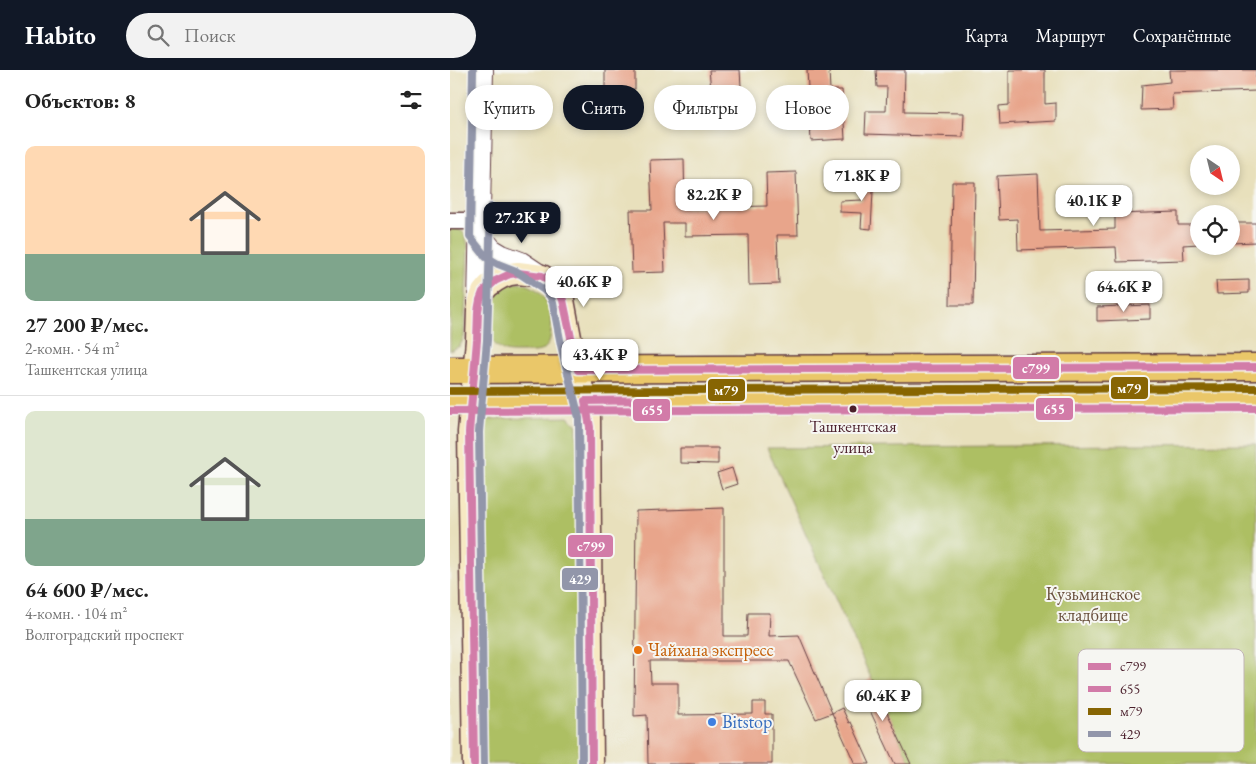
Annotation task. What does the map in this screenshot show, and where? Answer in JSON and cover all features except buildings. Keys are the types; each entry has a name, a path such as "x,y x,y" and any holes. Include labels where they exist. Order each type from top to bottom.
{"main road":[{"path":"474,764 469,437 461,401 462,370 477,340 478,311 483,292 495,281 510,274 518,273 542,276 558,290 563,300 590,427 592,764"},
{"path":"462,370 1256,367"},
{"path":"461,401 1256,398"}],"street":[{"path":"478,311 483,70"},
{"path":"450,221 480,228 492,249 521,262 542,276"}],"green space":[{"path":"450,227 464,233 468,248 464,337 460,346 450,351"},
{"path":"512,283 522,283 530,286 544,297 548,304 552,322 551,332 549,343 542,350 513,352 503,350 490,337 488,329 488,303 495,293"},
{"path":"568,417 577,425 579,764 483,764 477,430 490,419"},
{"name":"Кузьминское кладбище","path":"1256,444 1256,764 911,764 767,448"}],"transit line":[{"name":"429","path":"473,70 470,237 486,257 516,271 550,296 579,418 582,764"},
{"name":"429","path":"484,764 479,432 487,340 491,207"},
{"name":"с799","path":"474,764 469,432 478,311 483,292 495,281 510,274 518,273 542,276 551,282 563,300 578,370 1256,367"},
{"name":"м79","path":"450,391 1256,388"},
{"name":"с799","path":"592,764 590,427 585,401 657,400"},
{"name":"655","path":"450,411 1256,408"}],"place":[{"name":"Ташкентская улица","path":"853,409"},
{"name":"Чайхана экспресс","path":"638,650"},
{"name":"Bitstop","path":"712,722"}]}
